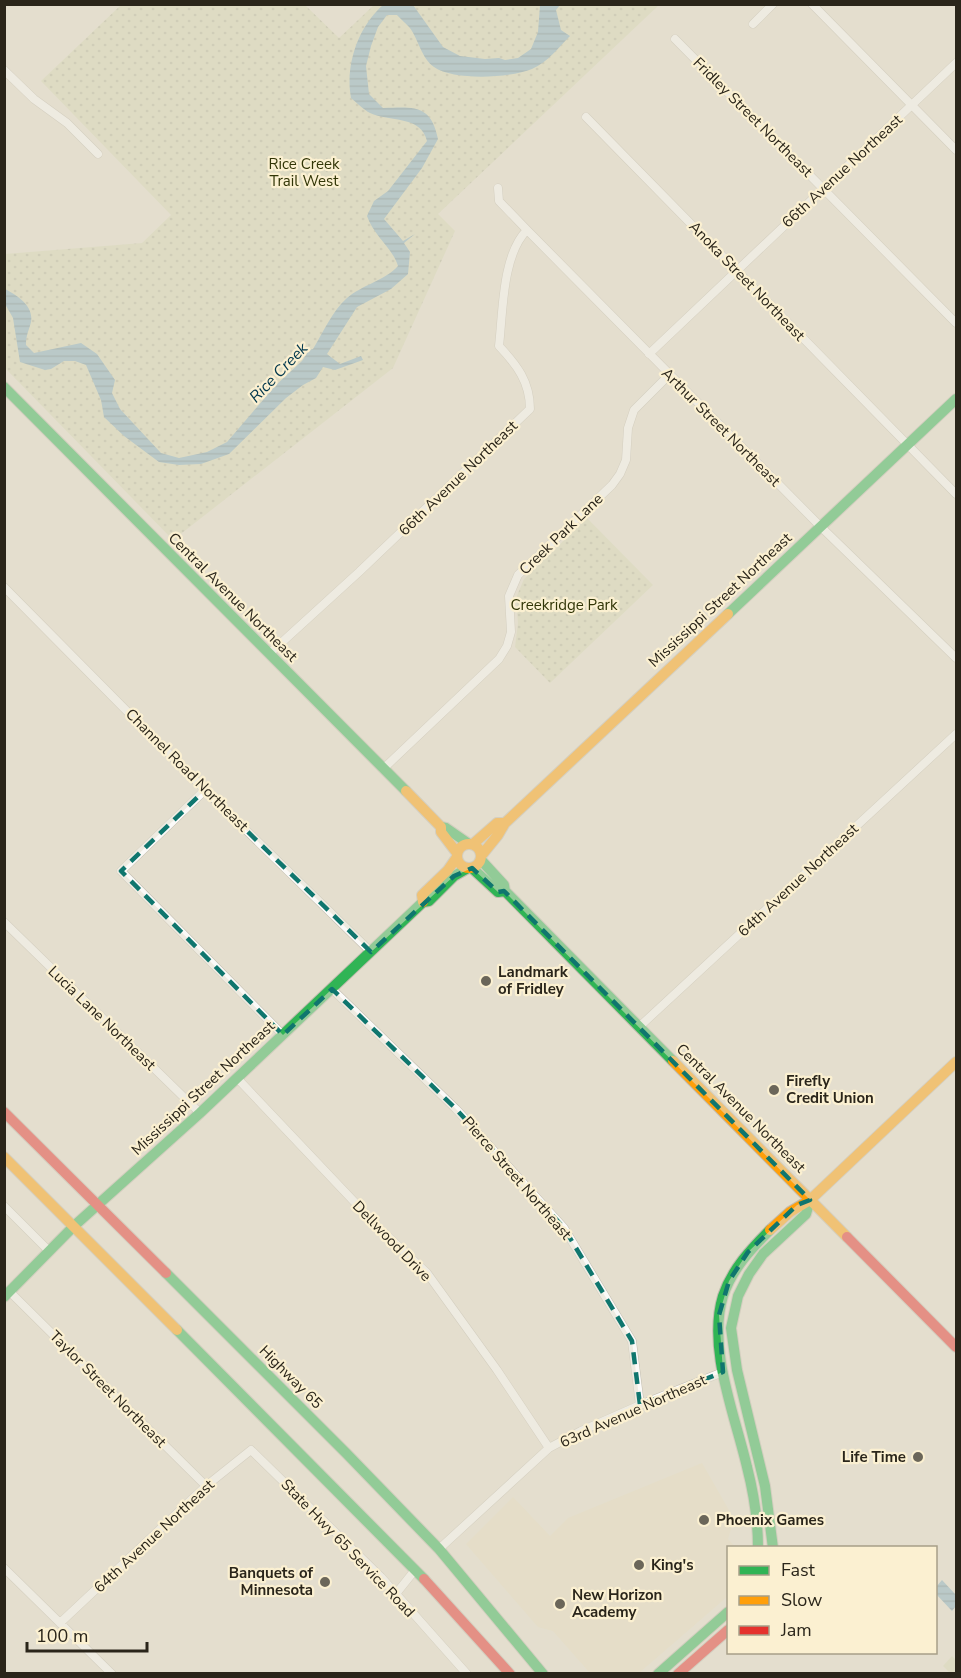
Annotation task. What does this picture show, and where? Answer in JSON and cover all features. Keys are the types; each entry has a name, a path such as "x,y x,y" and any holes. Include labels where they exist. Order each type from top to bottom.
{"main road":[{"name":"Central Avenue Northeast","path":"4,387 441,827 471,844"},
{"name":"Mississippi Street Northeast","path":"481,858 490,843 503,831 505,823 957,399"},
{"name":"Mississippi Street Northeast","path":"471,844 497,823 505,823"},
{"name":"Central Avenue Northeast","path":"441,827 441,832 457,855"},
{"path":"471,844 479,849 481,858 470,868 460,864 457,855 462,846 471,844"},
{"name":"Mississippi Street Northeast","path":"423,902 422,895 448,870 457,855"},
{"name":"Central Avenue Northeast","path":"481,858 504,885 504,891 957,1347"},
{"name":"Central Avenue Northeast","path":"470,868 498,892 504,891"},
{"name":"Mississippi Street Northeast","path":"7,1295 74,1226 200,1113 423,902 429,901 454,876 470,868"},
{"path":"758,1546 755,1501 723,1372 719,1340 719,1315 729,1281 747,1252 797,1205 810,1200 957,1062"},
{"name":"Highway 65","path":"4,1113 346,1453 439,1550 543,1674"},
{"path":"4,1157 415,1570 510,1674"},
{"path":"773,1546 765,1486 737,1370 731,1328 738,1296 755,1264 806,1214 810,1200"},
{"path":"658,1674 727,1614"},
{"path":"678,1674 727,1632"}],"street":[{"path":"753,24 773,4"},
{"path":"812,4 957,150"},
{"name":"Fridley Street Northeast","path":"675,39 957,323"},
{"name":"66th Avenue Northeast","path":"649,354 957,63"},
{"path":"4,70 34,99 67,123 98,153"},
{"name":"Anoka Street Northeast","path":"586,117 957,494"},
{"name":"Arthur Street Northeast","path":"498,188 499,201 527,230 820,526 957,658"},
{"name":"66th Avenue Northeast","path":"269,654 530,410 530,393 515,364 499,346 511,258 520,237 527,230"},
{"name":"Creek Park Lane","path":"383,768 499,659 507,646 511,632 509,596 518,575 612,485 626,460 628,428 634,410 669,375"},
{"name":"Channel Road Northeast","path":"4,587 205,790 371,952"},
{"name":"64th Avenue Northeast","path":"639,1027 957,734"},
{"path":"205,790 121,872 283,1035"},
{"name":"Lucia Lane Northeast","path":"4,922 200,1113"},
{"name":"Pierce Street Northeast","path":"332,989 456,1109 564,1228 632,1341 640,1405"},
{"name":"Dellwood Drive","path":"237,1078 381,1230 427,1273 497,1370 549,1448"},
{"path":"4,1206 49,1251"},
{"name":"Taylor Street Northeast","path":"7,1295 206,1486"},
{"name":"63rd Avenue Northeast","path":"439,1550 549,1448 640,1405 723,1372"},
{"name":"64th Avenue Northeast","path":"60,1623 206,1486 251,1450"},
{"name":"State Hwy 65 Service Road","path":"251,1450 381,1577 467,1674"},
{"path":"4,1568 112,1674"},
{"path":"395,1595 415,1570"}],"highlighted area":[{"path":"205,790 371,952 454,876 472,868 498,892 504,891 810,1200 797,1205 748,1252 729,1281 719,1315 723,1372 640,1405 632,1341 564,1228 456,1109 332,989 283,1035 121,871"}],"shaded area":[{"path":"702,1463 734,1519 728,1539 734,1546 727,1546 727,1597 639,1673 590,1673 553,1631 538,1627 466,1544 513,1497 550,1536 568,1518"}],"green space":[{"name":"Rice Creek Trail West","path":"121,5 305,5 339,38 374,5 659,5 438,214 455,231 393,368 173,540 5,368 5,254 142,243 171,215 41,81"},
{"name":"Creekridge Park","path":"587,518 653,585 550,683 515,647 518,623 516,598 524,579"},
{"path":"952,1656 956,1660 956,1673 950,1673 943,1666"}],"water":[{"name":"Rice Creek","path":"383,5 413,5 443,47 460,56 505,60 518,58 531,49 538,32 540,5 560,5 556,10 561,30 570,36 548,58 532,69 482,77 455,74 434,67 423,54 410,28 397,15 387,15 378,27 366,66 369,94 383,108 412,108 426,114 431,119 438,139 422,168 384,219 403,241 415,234 404,243 410,252 408,274 391,289 357,307 327,354 340,364 361,356 363,360 335,370 323,367 316,378 286,398 229,454 201,464 179,465 159,462 124,436 104,417 101,400 86,365 75,361 64,361 45,370 20,362 13,318 5,304 5,289 23,301 30,311 31,322 26,345 34,353 81,343 97,354 115,380 112,393 120,409 161,453 179,458 207,452 227,442 276,385 302,361 309,350 313,349 342,303 398,266 367,216 374,201 388,191 427,141 424,133 411,123 378,116 365,110 351,98 350,85 355,47 367,24"},
{"path":"942,1580 956,1595 956,1606 952,1611 937,1595 937,1586"}],"traffic: fast":[{"path":"4,387 406,791"},
{"path":"728,614 956,399"},
{"path":"441,827 469,844"},
{"path":"481,860 504,885 505,891 673,1061"},
{"path":"4,1297 74,1226 200,1113 423,902 429,901 454,876 468,868"},
{"path":"472,868 498,892 504,891"},
{"path":"773,1546 765,1486 737,1370 731,1328 738,1296 749,1274 763,1254 806,1214 810,1200"},
{"path":"758,1546 752,1487 724,1382 718,1337 723,1296 731,1277 749,1252 770,1230"},
{"path":"166,1273 439,1549 543,1674"},
{"path":"177,1330 424,1579"},
{"path":"658,1674 727,1613"}],"traffic: slow":[{"path":"481,856 505,823 728,614"},
{"path":"406,791 441,827 441,832 457,853"},
{"path":"473,844 497,823 505,823"},
{"path":"469,844 478,847 481,856 478,865 469,868 460,865 457,856 460,847 469,844"},
{"path":"423,902 422,895 448,870 457,857"},
{"path":"673,1061 847,1237"},
{"path":"770,1230 790,1212 810,1200 956,1062"},
{"path":"4,1157 177,1330"}],"traffic: jam":[{"path":"4,1112 166,1273"},
{"path":"847,1237 956,1347"},
{"path":"424,1579 510,1674"},
{"path":"678,1674 727,1631"}],"place":[{"name":"Landmark of Fridley","path":"486,981"},
{"name":"Firefly Credit Union","path":"774,1090"},
{"name":"Life Time","path":"918,1457"},
{"name":"Phoenix Games","path":"704,1520"},
{"name":"King's","path":"639,1565"},
{"name":"Banquets of Minnesota","path":"325,1582"},
{"name":"New Horizon Academy","path":"560,1604"}]}
